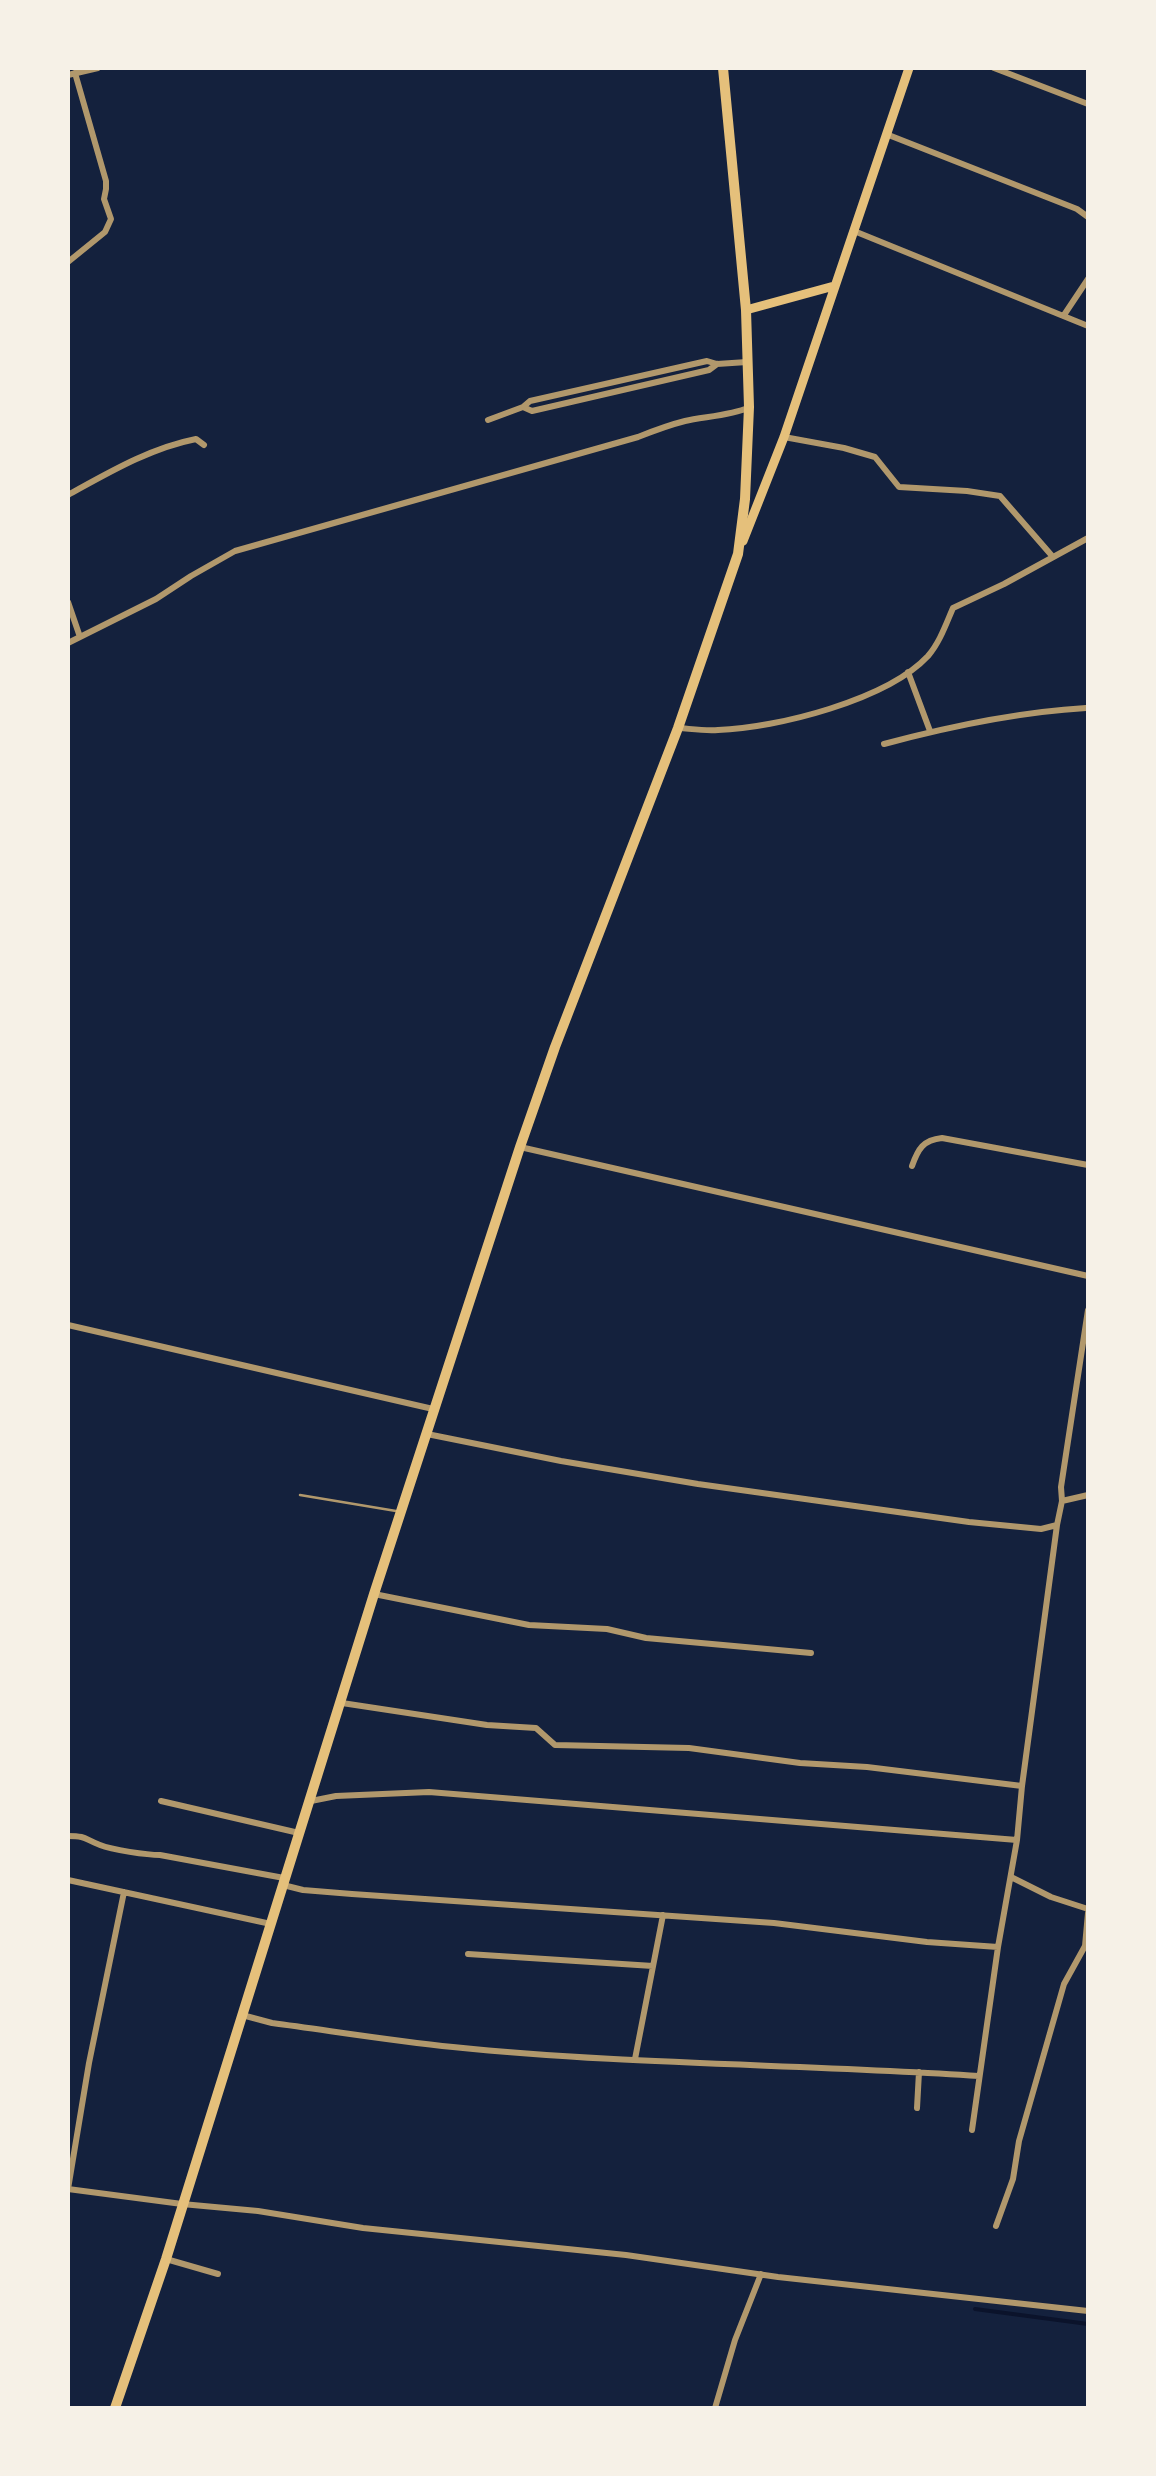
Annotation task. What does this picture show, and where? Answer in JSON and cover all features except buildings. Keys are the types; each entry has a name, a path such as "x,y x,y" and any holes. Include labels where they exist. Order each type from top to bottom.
{"main road":[{"path":"723,68 748,362 749,407 738,554"},
{"path":"115,2408 202,2148 374,1594 520,1147 784,438 908,68"},
{"path":"746,310 834,286"}],"street":[{"path":"68,262 105,232 111,219 104,199 106,181 71,74 98,68"},
{"path":"994,68 1088,104"},
{"path":"886,134 1077,209 1088,217"},
{"path":"854,231 1088,326"},
{"path":"1064,315 1088,279"},
{"path":"488,420 523,408 532,412 708,370 717,364 748,362"},
{"path":"68,643 156,599 235,551 668,426 749,407"},
{"path":"784,438 844,448 875,458 900,486 1000,496 1053,557"},
{"path":"68,495 164,447 196,439 204,445"},
{"path":"678,728 719,730 793,720 864,696 927,657 940,640 953,608 1088,538"},
{"path":"68,602 80,636"},
{"path":"908,672 930,731"},
{"path":"884,744 930,731 1030,713 1086,708"},
{"path":"912,1166 919,1148 932,1139 942,1138 1088,1165"},
{"path":"520,1147 1088,1276"},
{"path":"972,2130 1017,1840 1061,1488 1088,1310"},
{"path":"68,1325 435,1409"},
{"path":"427,1434 698,1484 969,1522 1041,1530 1057,1525"},
{"path":"1062,1501 1088,1495"},
{"path":"374,1594 529,1625 607,1629 646,1638 811,1653"},
{"path":"342,1703 486,1725 536,1728 555,1744 689,1748 1022,1786"},
{"path":"309,1801 430,1792 1017,1840"},
{"path":"160,1801 299,1833"},
{"path":"68,1836 319,1891 774,1922 998,1948"},
{"path":"996,2226 1013,2179 1064,1984 1085,1946 1088,1911 1010,1877"},
{"path":"68,1880 271,1924"},
{"path":"124,1892 68,2189 258,2211 363,2228 1088,2311"},
{"path":"635,2059 662,1915"},
{"path":"468,1954 653,1966"},
{"path":"241,2015 272,2023 453,2047 979,2076"},
{"path":"916,2108 918,2072"},
{"path":"166,2258 218,2274"},
{"path":"715,2408 735,2340 761,2274"}],"lane":[{"path":"300,1496 402,1512"}],"waterway":[{"path":"975,2309 1088,2324"}]}
